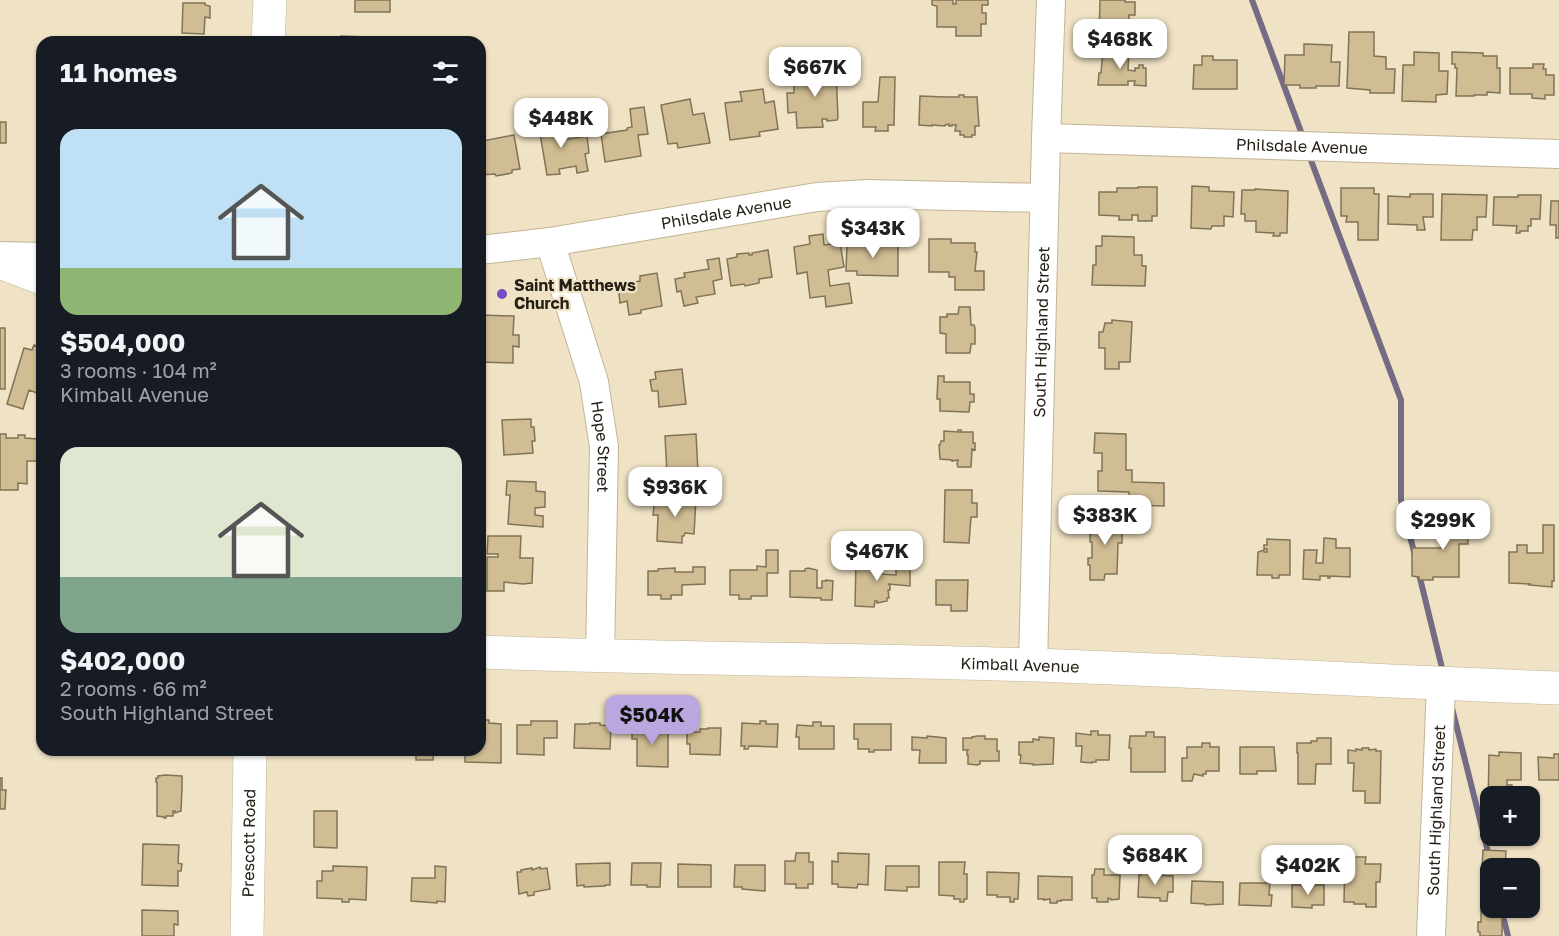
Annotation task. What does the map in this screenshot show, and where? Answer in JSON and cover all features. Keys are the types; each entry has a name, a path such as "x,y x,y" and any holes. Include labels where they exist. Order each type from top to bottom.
{"main road":[{"path":"268,36 270,0"},
{"path":"0,262 36,276"},
{"name":"Kimball Avenue","path":"486,652 600,657 1033,665 1559,688"},
{"name":"Prescott Road","path":"247,936 250,756"}],"street":[{"name":"South Highland Street","path":"1033,665 1051,0"},
{"name":"Philsdale Avenue","path":"1046,138 1559,154"},
{"name":"Philsdale Avenue","path":"486,249 550,242 817,197 868,194 1044,198"},
{"name":"Hope Street","path":"550,242 594,382 604,447 600,657"},
{"path":"0,256 36,256"},
{"name":"South Highland Street","path":"1431,936 1441,684"}],"building":[{"path":"355,0 390,0 390,12 355,12"},
{"path":"932,0 953,0 953,4 956,4 956,0 988,0 988,5 982,5 982,13 986,13 986,24 981,24 981,36 956,36 956,27 937,27 937,6 932,5"},
{"path":"1100,0 1135,2 1135,15 1129,15 1129,38 1099,38"},
{"path":"183,3 205,3 210,6 210,18 205,17 204,34 182,33"},
{"path":"1349,32 1374,32 1374,56 1386,57 1386,69 1395,69 1394,93 1370,93 1370,90 1347,88"},
{"path":"1304,44 1332,45 1331,62 1340,62 1339,86 1300,88 1300,85 1284,85 1285,55 1304,55"},
{"path":"1103,49 1129,50 1128,70 1135,71 1139,65 1143,65 1143,68 1146,68 1146,86 1134,85 1135,81 1128,81 1128,85 1098,85"},
{"path":"1414,52 1439,53 1439,71 1448,71 1447,94 1436,95 1436,102 1402,101 1403,65 1414,65"},
{"path":"1452,52 1497,56 1497,68 1500,68 1500,93 1487,92 1487,95 1456,96 1457,68 1455,64 1452,64"},
{"path":"1202,56 1213,56 1213,60 1237,60 1237,89 1193,89 1194,65 1202,65"},
{"path":"1533,64 1544,64 1543,69 1546,69 1546,75 1554,75 1554,95 1545,95 1545,99 1532,98 1532,94 1510,94 1510,68 1533,68"},
{"path":"829,67 829,72 836,71 837,120 822,119 823,127 797,128 796,112 788,113 787,93 794,93 794,80 808,79 807,68"},
{"path":"880,77 895,77 894,125 888,125 888,131 875,131 876,127 863,127 863,102 878,102"},
{"path":"763,89 765,103 774,101 778,129 759,132 760,136 730,140 725,103 742,101 740,92"},
{"path":"959,95 977,97 979,126 975,126 975,135 964,137 960,135 960,131 955,131 956,125 919,125 920,96 959,97"},
{"path":"690,99 693,115 704,113 710,143 678,148 677,143 668,144 661,105"},
{"path":"644,107 648,134 638,135 641,156 605,162 601,134 627,130 632,127 630,109"},
{"path":"552,114 557,141 587,136 589,153 585,154 588,171 577,173 576,166 559,169 560,174 547,175 537,116"},
{"path":"0,122 6,122 6,143 0,143"},
{"path":"514,135 520,169 496,176 495,174 486,175 486,140"},
{"path":"1192,186 1209,187 1209,191 1234,192 1233,217 1224,216 1224,226 1212,226 1211,229 1191,228"},
{"path":"1157,187 1157,216 1152,216 1152,221 1138,221 1138,215 1132,215 1132,220 1119,220 1119,216 1099,215 1099,192 1117,192 1117,188"},
{"path":"1341,188 1374,188 1374,194 1379,194 1378,240 1358,240 1358,222 1346,222 1347,216 1341,216"},
{"path":"1242,190 1288,191 1287,233 1273,236 1274,233 1256,232 1256,221 1245,221 1245,214 1241,214"},
{"path":"1410,194 1433,194 1433,217 1423,217 1425,230 1417,230 1417,225 1388,224 1388,196 1410,197"},
{"path":"1442,194 1487,195 1486,217 1477,217 1477,230 1473,230 1472,240 1441,240"},
{"path":"1518,195 1541,195 1540,219 1531,219 1528,231 1520,231 1520,233 1516,233 1517,226 1493,225 1494,197 1518,197"},
{"path":"1551,201 1559,201 1559,238 1556,238 1556,225 1550,225"},
{"path":"823,234 824,245 840,243 844,267 828,270 830,286 849,283 852,303 826,307 825,296 810,298 807,272 797,274 794,247 810,244 809,236"},
{"path":"1102,236 1134,237 1134,255 1142,255 1142,266 1146,266 1145,286 1092,285 1093,265 1096,265 1096,246 1102,246"},
{"path":"929,239 951,239 951,243 975,243 975,252 977,252 975,271 984,271 984,290 955,290 955,277 949,277 949,272 929,272"},
{"path":"858,242 898,242 898,276 857,275 857,271 846,271 847,244 858,244"},
{"path":"768,250 772,277 759,279 759,283 731,286 727,259 737,257 737,254 752,255 752,253"},
{"path":"719,258 722,279 713,281 715,294 696,297 698,303 684,306 681,291 677,292 675,279 685,277 684,273 709,269 707,260"},
{"path":"657,273 662,306 629,315 627,301 620,303 618,285 640,281 640,276"},
{"path":"959,307 970,307 971,325 975,328 975,344 971,344 970,353 946,353 946,334 940,333 940,317 947,317 947,314 958,314"},
{"path":"486,315 514,316 513,335 519,335 519,347 513,346 513,363 486,362"},
{"path":"1112,320 1132,322 1130,362 1119,362 1119,369 1105,369 1105,348 1099,348 1099,332 1103,332 1105,323 1112,323"},
{"path":"0,328 5,328 5,389 0,389"},
{"path":"34,345 36,346 36,393 29,390 23,409 7,404 24,348 32,350"},
{"path":"682,369 686,404 659,407 658,391 652,391 650,380 656,379 655,372"},
{"path":"938,376 944,376 944,382 970,382 970,394 974,394 974,402 970,402 969,412 940,411 940,399 937,399"},
{"path":"531,419 535,441 532,441 533,453 504,455 502,420"},
{"path":"958,430 973,432 975,450 972,449 971,467 958,467 958,460 940,459 939,445 941,441 944,441 944,431 958,432"},
{"path":"1095,433 1126,434 1126,470 1132,470 1132,482 1164,483 1164,506 1129,505 1129,492 1098,491 1098,471 1102,471 1102,453 1094,453"},
{"path":"0,434 6,434 6,438 18,438 18,435 25,435 25,438 36,439 36,461 27,461 27,484 18,483 18,490 0,490"},
{"path":"696,434 698,472 667,474 665,436"},
{"path":"507,481 536,482 536,491 545,492 545,507 535,508 535,515 543,516 543,527 508,524 510,495 506,495"},
{"path":"945,490 972,490 972,503 977,503 977,517 971,517 969,543 944,542"},
{"path":"655,498 696,499 694,534 685,533 682,536 682,543 657,541 658,515 653,515"},
{"path":"1459,507 1466,507 1468,510 1468,544 1459,544 1459,577 1433,577 1433,580 1419,580 1419,577 1412,576 1412,548 1444,548 1444,532 1453,533 1453,530 1456,530 1456,526 1448,526 1448,509 1459,509"},
{"path":"1093,515 1113,515 1113,519 1122,519 1122,543 1118,543 1117,574 1105,574 1104,580 1090,580 1088,558 1092,558 1090,534 1092,534"},
{"path":"1543,525 1554,525 1554,581 1552,581 1552,587 1509,583 1509,552 1517,552 1517,545 1527,545 1527,553 1543,553"},
{"path":"488,536 521,536 520,558 533,558 532,583 504,582 504,591 487,591 487,557 498,557 498,554 487,554"},
{"path":"1324,538 1336,539 1336,548 1350,548 1350,577 1320,576 1320,580 1303,579 1304,550 1317,550 1316,563 1323,563"},
{"path":"1267,539 1290,540 1290,575 1279,575 1279,578 1272,578 1272,575 1257,575 1258,552 1264,550 1267,552 1264,545 1267,545"},
{"path":"766,550 778,550 778,573 767,573 767,596 739,599 739,595 730,595 730,570 757,570 757,566 766,567"},
{"path":"856,561 882,561 881,574 896,575 896,564 910,564 910,586 888,584 890,590 888,590 887,601 877,603 875,601 874,607 855,606"},
{"path":"693,567 705,567 705,584 682,585 682,595 671,595 671,599 661,599 661,595 648,595 648,571 675,568 675,572 693,572"},
{"path":"808,568 817,570 817,588 822,588 822,581 833,581 832,600 790,597 790,571 805,571"},
{"path":"936,580 968,580 967,611 951,611 951,605 936,605"},
{"path":"486,720 489,720 489,723 501,724 501,763 465,762 465,756 486,756"},
{"path":"531,721 557,721 557,738 544,738 544,755 517,754 517,725 531,725"},
{"path":"760,721 766,721 766,724 778,724 777,747 749,746 748,749 744,749 745,746 741,746 742,723 760,724"},
{"path":"813,722 821,722 821,726 834,726 834,749 799,749 799,737 796,737 797,725 813,726"},
{"path":"590,723 611,726 610,749 574,748 575,724"},
{"path":"854,724 891,724 891,750 869,752 869,749 858,749 858,739 854,739"},
{"path":"649,725 668,728 668,767 637,766 637,739 632,739 632,728 649,728"},
{"path":"721,728 720,755 690,754 687,732 700,732 700,729"},
{"path":"1091,731 1098,731 1098,735 1110,735 1109,760 1081,762 1082,746 1076,746 1076,733 1091,735"},
{"path":"1146,732 1154,732 1154,737 1165,737 1165,772 1131,772 1130,736 1146,736"},
{"path":"927,736 946,738 946,763 919,763 920,750 912,750 912,737 927,738"},
{"path":"985,736 985,739 997,739 999,761 980,761 977,765 968,764 968,750 963,750 963,738"},
{"path":"1039,737 1054,738 1053,764 1020,763 1019,742 1033,742 1033,739 1039,740"},
{"path":"1317,738 1331,738 1331,764 1316,764 1315,784 1298,784 1297,743 1311,743 1311,741 1317,741"},
{"path":"1202,743 1210,743 1210,747 1219,747 1219,771 1206,771 1203,776 1194,774 1192,781 1182,781 1182,758 1187,758 1187,747 1202,747"},
{"path":"1240,747 1274,747 1276,771 1240,774"},
{"path":"1362,748 1381,751 1380,803 1365,803 1365,791 1353,791 1354,763 1348,763 1348,750 1356,751"},
{"path":"1499,752 1521,753 1521,780 1507,780 1507,785 1512,786 1488,786 1489,755 1499,756"},
{"path":"1554,754 1559,754 1559,780 1539,780 1538,757 1554,758"},
{"path":"416,756 433,756 433,760 416,760"},
{"path":"165,775 182,776 182,787 181,811 175,813 173,811 173,816 164,818 157,816 156,778"},
{"path":"0,778 2,778 2,790 6,790 5,809 0,809"},
{"path":"314,811 337,811 337,848 314,847"},
{"path":"143,844 179,845 178,863 182,864 181,871 178,871 178,886 142,885"},
{"path":"1483,850 1506,851 1506,858 1483,858"},
{"path":"796,853 809,853 809,862 813,862 813,884 808,884 808,888 796,888 796,884 785,884 785,861 795,861"},
{"path":"838,853 869,854 868,885 858,884 857,888 838,887 838,884 832,884 832,861 838,862"},
{"path":"1345,857 1366,857 1365,864 1381,864 1380,882 1376,882 1376,907 1344,902"},
{"path":"939,862 965,862 967,899 964,899 964,902 954,899 954,896 939,895"},
{"path":"610,863 610,885 577,886 576,864"},
{"path":"632,863 661,863 660,887 631,885"},
{"path":"678,864 711,865 711,887 678,887"},
{"path":"735,865 765,865 765,891 734,887"},
{"path":"333,866 367,867 366,900 349,899 349,902 342,902 342,899 317,898 317,881 322,881 322,871 333,871"},
{"path":"435,866 446,867 445,902 411,901 412,878 435,878"},
{"path":"886,866 919,866 919,887 907,887 907,891 885,890"},
{"path":"540,867 540,869 547,868 550,889 534,892 534,895 528,896 527,892 519,894 517,872"},
{"path":"1095,869 1104,869 1104,875 1120,875 1119,899 1108,898 1108,902 1097,902 1097,898 1092,898 1092,875"},
{"path":"987,872 1019,873 1018,899 1010,902 1010,897 987,895"},
{"path":"1141,872 1173,876 1173,892 1168,892 1167,901 1160,901 1160,898 1138,897"},
{"path":"1038,876 1072,877 1072,900 1050,903 1050,899 1038,899"},
{"path":"1192,881 1223,882 1223,904 1191,903"},
{"path":"1240,883 1270,883 1271,906 1239,905"},
{"path":"1292,885 1324,885 1324,905 1312,905 1312,908 1292,907"},
{"path":"142,910 178,911 178,925 174,924 174,936 142,936"},
{"path":"1481,918 1502,918 1502,936 1480,936 1478,922 1481,922"}],"waterway":[{"path":"1252,0 1303,137"},
{"path":"1309,155 1401,400 1401,500 1415,556"},
{"path":"1419,574 1443,672"},
{"path":"1452,708 1490,858"},
{"path":"1504,918 1508,936"}],"place":[{"name":"Saint Matthews Church","path":"502,294"}]}
